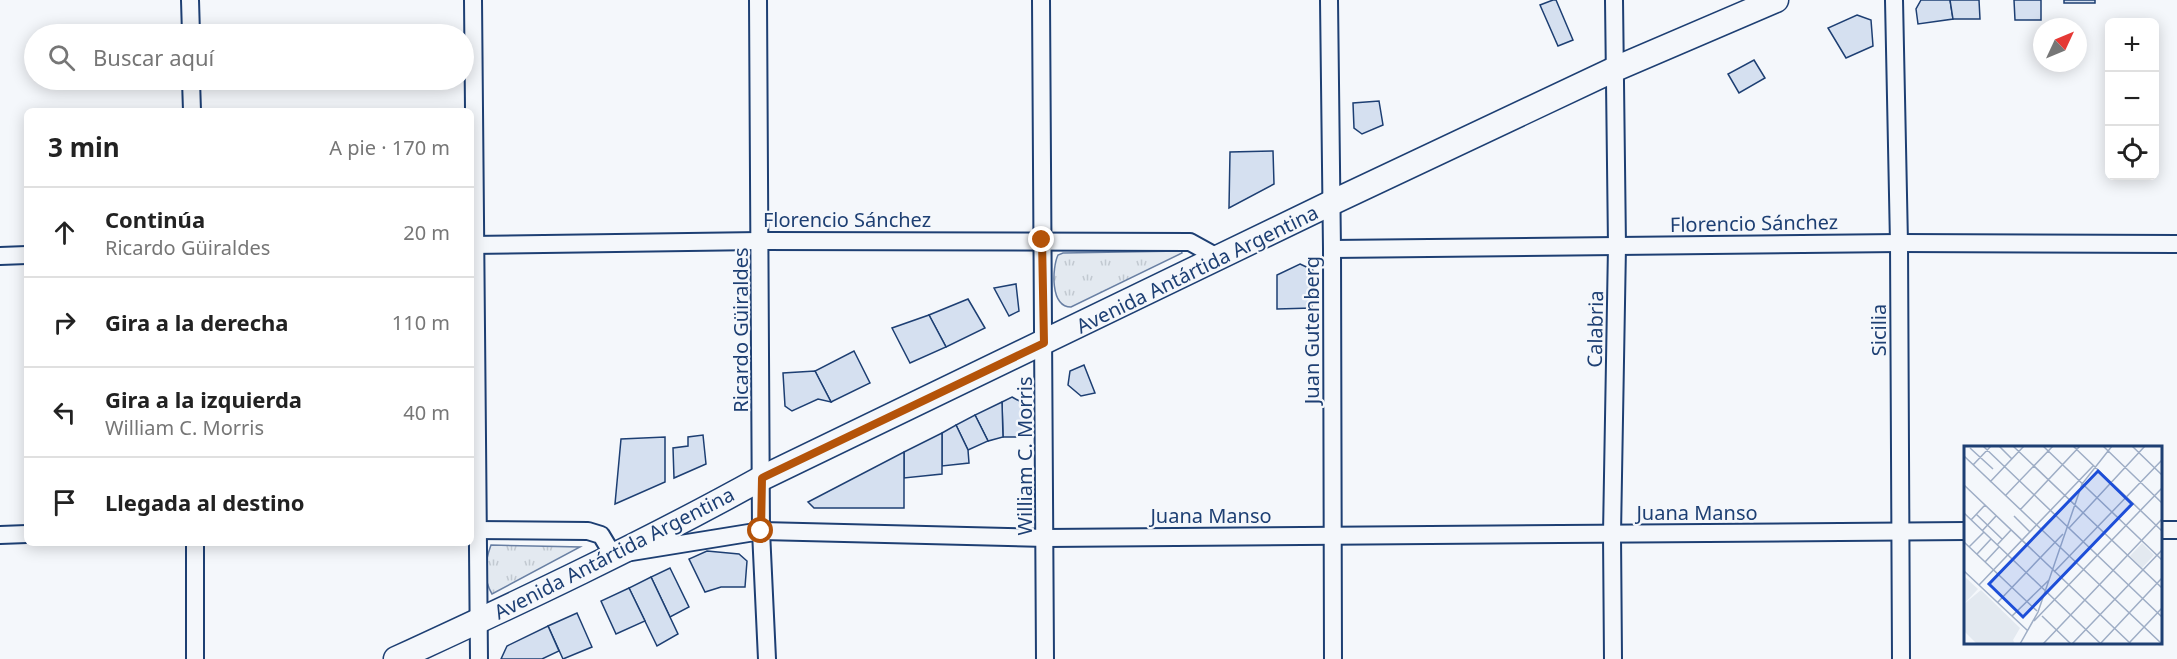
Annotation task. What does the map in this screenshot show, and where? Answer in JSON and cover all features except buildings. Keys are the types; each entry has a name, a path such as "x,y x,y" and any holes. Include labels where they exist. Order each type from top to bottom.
{"main road":[{"name":"Avenida Antártida Argentina","path":"396,659 693,517 762,478 1331,203 1615,69 1776,0"}],"street":[{"path":"190,0 191,24"},
{"path":"473,0 473,24"},
{"name":"Ricardo Güiraldes","path":"758,0 761,531 767,659"},
{"name":"William C. Morris","path":"1041,0 1045,659"},
{"name":"Juan Gutenberg","path":"1329,0 1332,249 1332,659"},
{"name":"Calabria","path":"1613,659 1612,534 1617,246 1614,0"},
{"name":"Sicilia","path":"1894,0 1899,243 1901,659"},
{"path":"191,90 192,108"},
{"path":"473,90 473,108"},
{"name":"Florencio Sánchez","path":"474,245 760,240 1190,242 1219,258"},
{"name":"Florencio Sánchez","path":"1332,249 1899,243 2177,244"},
{"path":"0,256 24,255"},
{"path":"479,659 474,530 588,531 601,535 614,555"},
{"name":"Juana Manso","path":"614,555 761,531 1046,538 1964,531"},
{"path":"0,535 24,534"},
{"path":"195,546 195,659"}],"green space":[{"path":"1181,251 1182,253 1071,307 1059,301 1056,294 1054,277 1056,261 1058,255 1063,253"},
{"path":"491,545 580,547 492,594 487,582 486,570"}],"route":[{"path":"761,531 762,478 1044,343 1042,240"}]}
